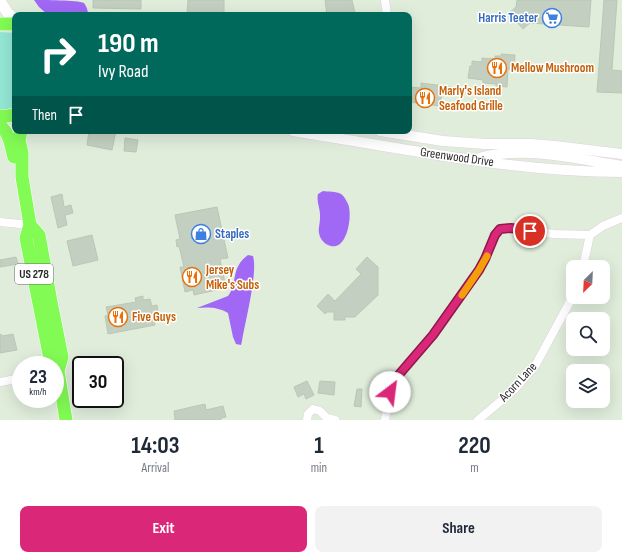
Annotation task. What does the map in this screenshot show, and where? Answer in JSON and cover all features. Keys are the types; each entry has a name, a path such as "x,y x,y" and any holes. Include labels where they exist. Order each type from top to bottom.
{"highway":[{"path":"0,24 12,24"},
{"path":"0,116 12,115"},
{"name":"US 278","path":"0,125 8,136 12,145 22,177"},
{"path":"0,134 22,177"},
{"name":"US 278","path":"20,134 19,140 22,153 22,177 30,225 39,235 62,356"},
{"path":"22,177 25,143 28,134"},
{"name":"US 278","path":"64,408 66,420"}],"main road":[{"path":"7,0 17,12"},
{"path":"0,1 12,17"}],"street":[{"path":"385,0 387,12"},
{"name":"Greenwood Drive","path":"313,134 471,160 546,169 622,172"},
{"path":"378,144 380,134"},
{"name":"Greenwood Drive","path":"399,134 443,141 485,144 539,144 622,154"},
{"path":"471,160 485,156 502,154 532,154 622,166"},
{"path":"385,420 390,392 396,378 433,335 452,309 479,270 495,235 500,229 511,228 554,234 590,235 603,226 622,218"},
{"path":"0,222 30,225"},
{"path":"585,260 590,235"},
{"name":"Acorn Lane","path":"478,420 514,389 535,366 569,304"},
{"path":"0,382 12,380"},
{"path":"307,420 308,414 313,409 320,410 329,420"}],"shaded area":[{"path":"34,0 80,2 84,3 88,12 45,12"},
{"path":"0,32 12,33 12,109 0,109"},
{"path":"323,191 341,194 348,204 350,216 347,232 340,244 335,246 325,243 321,239 319,233 320,215 318,194"},
{"path":"248,255 253,256 254,274 241,345 236,344 233,337 228,313 213,308 197,308 228,296 233,286 236,271 242,260"}],"building":[{"path":"93,0 141,0 141,9 93,8"},
{"path":"188,0 224,0 224,12 187,12"},
{"path":"325,0 352,0 355,12 327,12"},
{"name":"Harris Teeter","path":"517,0 591,0 589,27 530,23 523,29 509,13 516,7"},
{"path":"604,0 617,0 612,70 622,71 622,93 597,92"},
{"path":"501,54 515,55 514,70 508,69 507,87 483,83 483,80 468,78 472,61 482,62 482,58 495,59 495,56 501,56"},
{"name":"Marly's Island Seafood Grille","path":"421,83 452,87 451,94 442,93 440,106 412,102 412,87 421,88"},
{"path":"89,134 115,134 112,150 87,145"},
{"path":"125,138 138,140 136,152 124,151"},
{"path":"62,194 64,207 71,205 73,213 65,215 67,225 58,228 51,197"},
{"path":"217,207 228,258 220,259 225,283 220,284 221,289 194,295 193,290 185,292 180,267 184,267 176,240 180,239 175,215"},
{"path":"92,235 98,260 73,266 67,241"},
{"path":"16,257 18,264 0,267 0,260"},
{"path":"367,257 378,267 378,295 355,317 345,317 345,320 334,320 334,312 327,312 325,314 317,306 328,294 335,301 361,274 356,269"},
{"path":"143,296 143,300 150,299 152,306 157,305 158,312 153,313 155,325 108,334 105,316 108,315 106,307 136,302 135,298"},
{"path":"0,334 3,336 13,334 17,350 0,353"},
{"path":"307,381 314,395 306,399 304,394 298,397 294,387"},
{"path":"320,381 335,382 334,395 318,393"},
{"path":"357,389 362,389 361,407 354,406"},
{"path":"205,404 206,410 223,406 226,417 221,418 221,420 175,420 174,411"}],"slow traffic":[{"path":"462,295 487,256"}],"place":[{"name":"Harris Teeter","path":"552,18"},
{"name":"Mellow Mushroom","path":"497,68"},
{"name":"Marly's Island Seafood Grille","path":"425,98"},
{"name":"Staples","path":"201,234"},
{"name":"Jersey Mike's Subs","path":"192,277"},
{"name":"Five Guys","path":"118,317"}],"route":[{"path":"390,392 396,378 433,335 479,270 498,231 504,228 530,231"}]}
